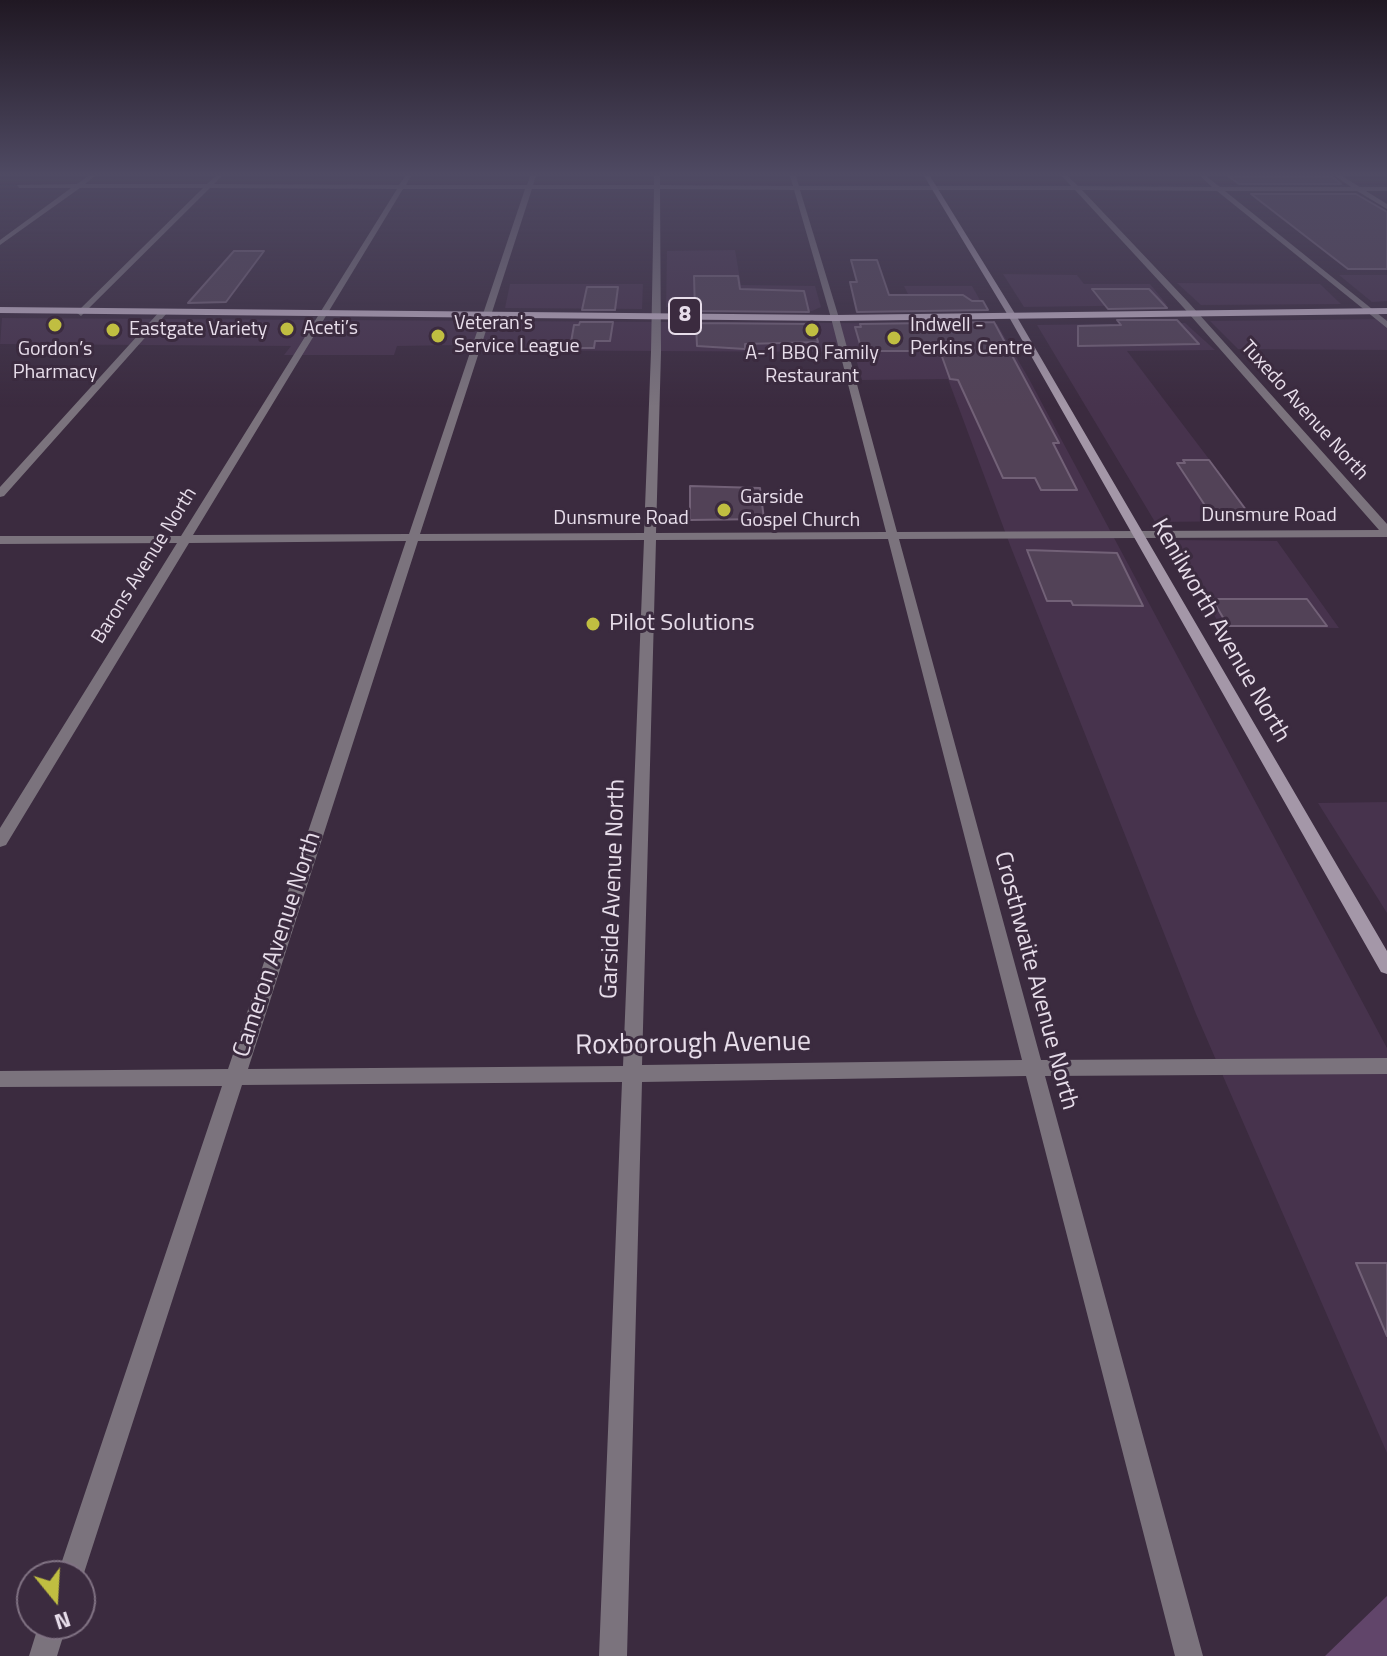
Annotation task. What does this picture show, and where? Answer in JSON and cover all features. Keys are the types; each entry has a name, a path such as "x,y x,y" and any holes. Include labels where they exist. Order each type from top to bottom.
{"main road":[{"name":"Kenilworth Avenue North","path":"975,253 1387,967"},
{"name":"8","path":"1,311 835,318 1387,311"}],"street":[{"path":"81,313 141,253"},
{"name":"Barons Avenue North","path":"0,841 362,253"},
{"name":"Cameron Avenue North","path":"75,1560 508,253"},
{"name":"Garside Avenue North","path":"613,1656 651,537 656,253"},
{"name":"Crosthwaite Avenue North","path":"816,253 1189,1656"},
{"name":"Tuxedo Avenue North","path":"1137,253 1387,532"},
{"path":"1299,253 1387,325"},
{"path":"0,494 163,313"},
{"name":"Dunsmure Road","path":"0,540 1387,532"},
{"name":"Roxborough Avenue","path":"0,1079 1230,1065 1387,1066"}],"shaded area":[{"path":"667,253 736,253 741,285 815,286 821,307 812,311 666,307"},
{"path":"1003,274 1077,275 1084,284 1150,284 1167,305 1024,307"},
{"path":"1339,275 1387,275 1387,301 1372,302"},
{"path":"1177,283 1320,284 1341,304 1201,305"},
{"path":"510,284 643,284 642,309 505,308"},
{"path":"904,286 972,286 985,309 915,308"},
{"path":"2,318 997,324 1387,1048 1387,1453 1196,1014 1010,545 948,379 862,380 854,352 459,350 459,345 397,346 394,355 284,355 291,346 0,344"},
{"path":"1387,319 1387,350 1238,349 1210,321"},
{"path":"1185,323 1215,350 1127,351 1256,521 1155,522 1037,325"},
{"path":"1171,540 1277,541 1339,628 1221,627"},
{"path":"1387,802 1387,913 1318,803"},
{"path":"1387,1596 1387,1656 1325,1656"}],"building":[{"path":"232,253 262,253 226,302 188,303"},
{"path":"1328,253 1387,253 1387,269 1348,269"},
{"path":"851,260 877,260 889,295 963,295 972,301 983,301 988,310 857,312 850,282 857,282"},
{"path":"694,276 738,276 740,289 804,291 809,312 695,311"},
{"path":"587,287 618,287 615,310 582,310"},
{"path":"1092,289 1149,289 1167,308 1108,309"},
{"path":"1117,320 1177,320 1199,344 1078,346 1078,326 1121,325"},
{"path":"580,322 613,322 610,341 595,341 594,348 570,348 574,325"},
{"path":"994,322 1059,443 1053,443 1077,490 1041,490 1035,478 1003,478 958,380 950,379 940,351 862,351 855,327 861,327 860,324"},
{"path":"696,323 813,324 818,342 745,344 745,349 697,346"},
{"path":"1183,460 1209,460 1249,514 1220,514 1217,510 1208,510 1177,463 1185,463"},
{"name":"Garside Gospel Church","path":"690,486 760,488 764,519 690,520"},
{"path":"1027,550 1117,553 1143,606 1073,605 1071,601 1047,601"},
{"path":"1212,599 1307,599 1327,626 1228,626"},
{"path":"1356,1263 1387,1263 1387,1336"}],"place":[{"name":"Gordon’s Pharmacy","path":"55,325"},
{"name":"Aceti’s","path":"287,329"},
{"name":"Eastgate Variety","path":"113,330"},
{"name":"A-1 BBQ Family Restaurant","path":"812,330"},
{"name":"Veteran's Service League","path":"438,336"},
{"name":"Indwell - Perkins Centre","path":"894,338"},
{"name":"Garside Gospel Church","path":"724,510"},
{"name":"Pilot Solutions","path":"593,624"}]}
